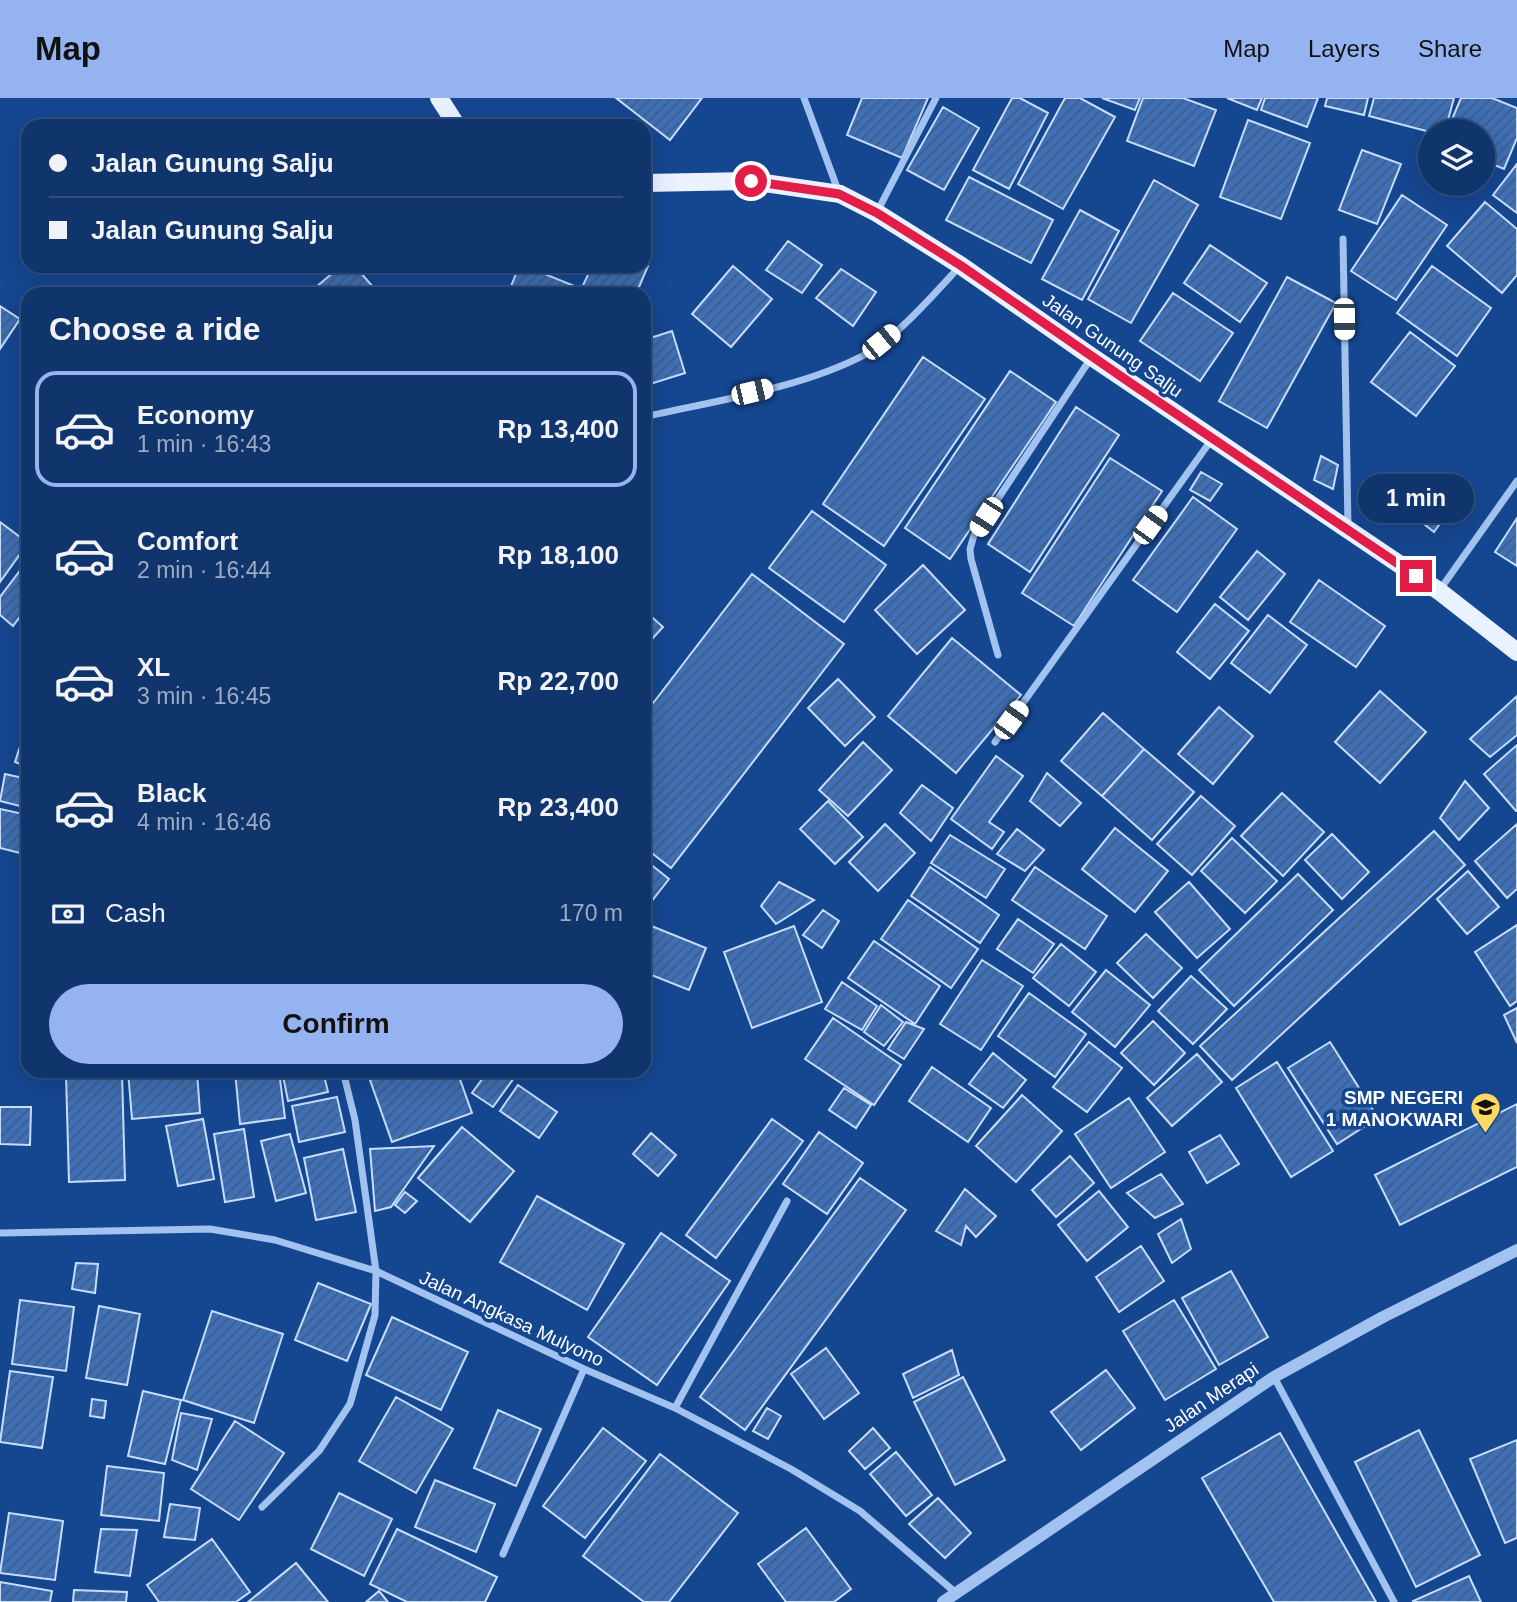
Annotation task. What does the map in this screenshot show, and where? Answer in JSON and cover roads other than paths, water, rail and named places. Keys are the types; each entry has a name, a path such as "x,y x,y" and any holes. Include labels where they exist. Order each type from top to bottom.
{"main road":[{"path":"439,98 452,119"},
{"name":"Jalan Gunung Salju","path":"651,183 751,181 839,194 877,213 960,265 1439,591 1517,652"}],"street":[{"path":"804,98 839,194"},
{"path":"877,213 936,98"},
{"path":"1343,239 1348,531"},
{"path":"651,414 779,386 831,370 868,353 930,299 960,265"},
{"path":"998,656 971,559 970,549 974,535 1092,357"},
{"path":"995,741 1212,439"},
{"path":"1439,591 1517,481"},
{"path":"261,1507 319,1451 350,1404 375,1315 376,1272 355,1120 345,1078"},
{"path":"675,1408 788,1201"},
{"name":"Jalan Angkasa Mulyono","path":"0,1233 210,1229 275,1240 376,1272 584,1369 675,1408 791,1469 860,1511 956,1594"},
{"name":"Jalan Merapi","path":"943,1602 1274,1377 1383,1317 1517,1250"},
{"path":"503,1554 584,1369"},
{"path":"1274,1377 1394,1602"}],"place":[{"name":"SMP NEGERI 1 MANOKWARI","path":"1486,1135"}]}
